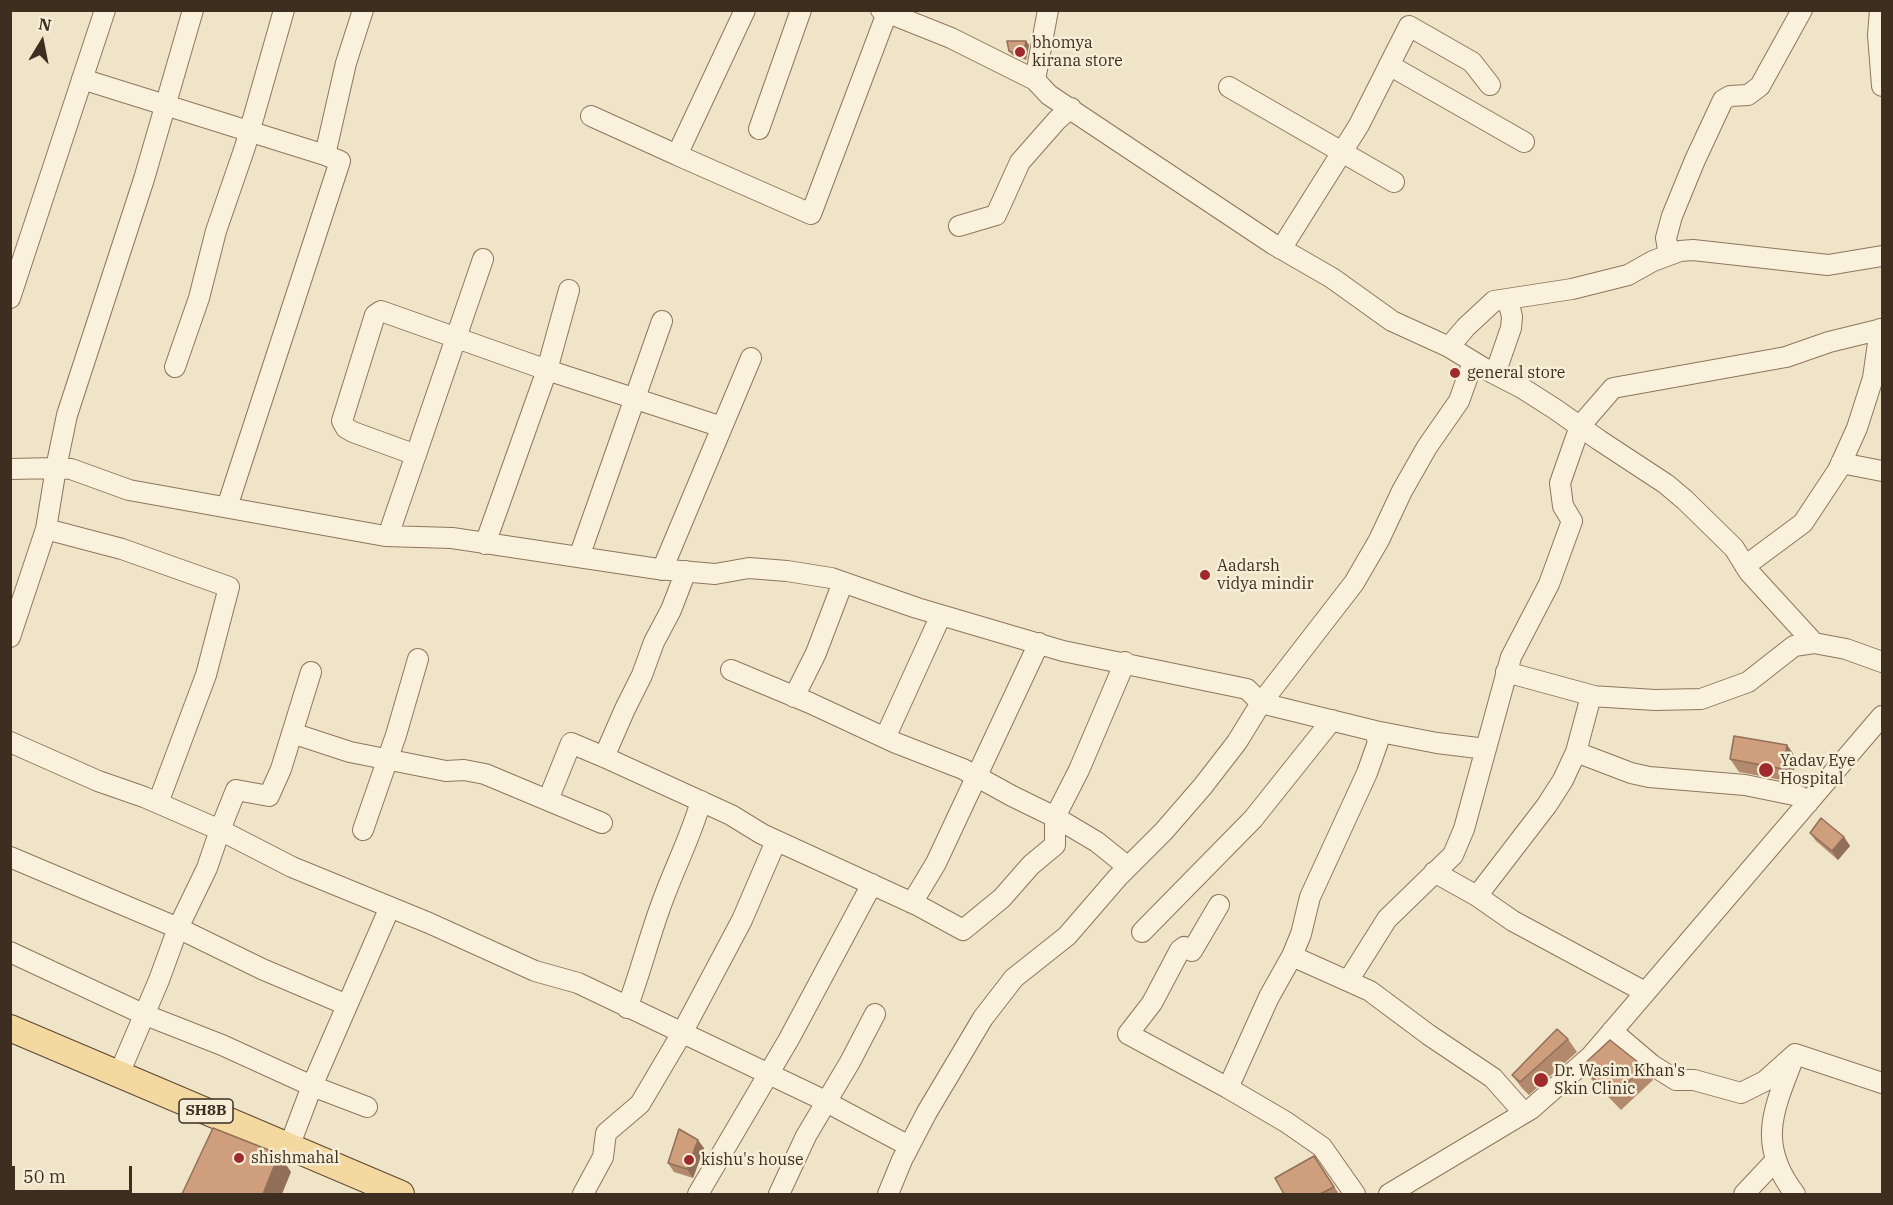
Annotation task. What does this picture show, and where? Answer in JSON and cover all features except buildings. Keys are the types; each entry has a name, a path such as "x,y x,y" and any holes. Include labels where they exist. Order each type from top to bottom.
{"main road":[{"name":"SH8B","path":"10,1028 401,1194"}],"street":[{"path":"10,298 105,10"},
{"path":"10,637 46,529 67,415 144,179 193,10"},
{"path":"174,367 250,131 284,10"},
{"path":"325,155 338,93 363,10"},
{"path":"678,154 745,10"},
{"path":"759,129 801,10"},
{"path":"1035,80 1048,10"},
{"path":"1669,255 1666,238 1672,216 1723,100 1730,96 1748,95 1760,86 1802,10"},
{"path":"591,116 811,214 884,12 951,39 1035,80 1049,95 1281,249 1332,278 1392,321 1449,347 1522,388 1666,484 1734,548 1745,566 1814,643"},
{"path":"1880,21 1882,86"},
{"path":"1281,249 1343,151 1409,26 1472,62 1490,85"},
{"path":"1389,65 1524,142"},
{"path":"82,79 340,161 226,507"},
{"path":"1229,87 1394,182"},
{"path":"959,226 996,214 1020,162 1057,120 1071,108"},
{"path":"1449,347 1466,327 1494,301 1572,289 1628,275 1653,261 1680,251 1693,250 1828,264 1882,256"},
{"path":"388,536 483,259"},
{"path":"485,544 547,370 569,290"},
{"path":"1495,374 1511,328 1512,318 1508,298"},
{"path":"416,455 353,432 346,428 342,421 377,312 385,311 456,339 722,427"},
{"path":"579,557 662,321"},
{"path":"1348,981 1387,919 1453,855 1460,838 1511,657 1549,584 1572,521 1563,506 1560,483 1580,426 1613,388 1786,357 1829,342 1881,329 1873,378 1857,428 1841,463 1803,523 1745,566"},
{"path":"662,570 751,358"},
{"path":"888,1194 932,1102 983,1018 1014,978 1066,936 1203,786 1236,742 1261,703 1354,584 1417,465 1459,401 1473,362"},
{"path":"1841,463 1882,471"},
{"path":"10,469 71,469 129,490 388,536 452,538 662,570 715,574 759,568 809,574 843,582 917,608 1064,651 1247,689 1261,703 1374,731 1437,743 1486,749"},
{"path":"46,529 122,549 229,587 206,675 158,803"},
{"path":"604,757 642,675 654,642 671,610 686,571"},
{"path":"794,697 816,653 843,582"},
{"path":"885,738 941,615"},
{"path":"912,903 936,862 1039,643"},
{"path":"1506,672 1594,696 1655,700 1701,699 1748,682 1794,646 1814,643 1846,649 1882,662"},
{"path":"363,830 418,659"},
{"path":"548,800 571,743 701,801 776,841 912,903 963,930 1002,898 1031,865 1055,845 1055,817 1079,770 1125,662"},
{"path":"731,670 885,738 963,769 1055,817 1097,842 1128,867"},
{"path":"119,1074 178,928 207,868 236,790 269,796 281,769 311,672"},
{"path":"1477,896 1548,805 1563,780 1576,752 1591,696 1594,696"},
{"path":"1389,1194 1531,1109 1591,1056 1882,716"},
{"path":"1142,932 1253,819 1332,720"},
{"path":"1228,1088 1269,997 1292,956 1301,934 1310,897 1367,773 1378,742 1374,731"},
{"path":"292,733 350,752 387,760 446,771 464,770 485,774 602,823"},
{"path":"10,742 98,781 158,803 220,830 292,867 429,922 535,971 578,983 826,1102 909,1146"},
{"path":"1576,752 1631,773 1649,777 1745,785 1799,796 1808,803"},
{"path":"627,1008 663,898 695,823 701,801"},
{"path":"583,1194 603,1157 606,1133 640,1104 682,1033 742,920 776,841"},
{"path":"10,857 178,928 262,969 347,1005"},
{"path":"1434,872 1477,896 1513,921 1645,992"},
{"path":"698,1194 768,1074 872,884"},
{"path":"1219,905 1192,951 1184,947 1180,950 1152,1003 1128,1034 1228,1088 1286,1122 1322,1147 1355,1194"},
{"path":"290,1147 312,1086 390,907"},
{"path":"10,952 143,1014 367,1107"},
{"path":"1292,956 1370,991 1429,1035 1493,1078 1524,1113"},
{"path":"779,1194 806,1136 875,1014"},
{"path":"1612,1031 1652,1065 1677,1080 1694,1080 1741,1093 1765,1081 1795,1054"},
{"path":"1795,1054 1882,1083"},
{"path":"1795,1054 1773,1113 1771,1136 1776,1160 1785,1181 1795,1194"},
{"path":"1744,1194 1776,1160"}],"place":[{"name":"bhomya kirana store","path":"1020,52"},
{"name":"general store","path":"1455,373"},
{"name":"Aadarsh vidya mindir","path":"1205,575"},
{"name":"Yadav Eye Hospital","path":"1766,770"},
{"name":"Dr. Wasim Khan's Skin Clinic","path":"1541,1080"},
{"name":"shishmahal","path":"239,1158"},
{"name":"kishu's house","path":"689,1160"}]}
